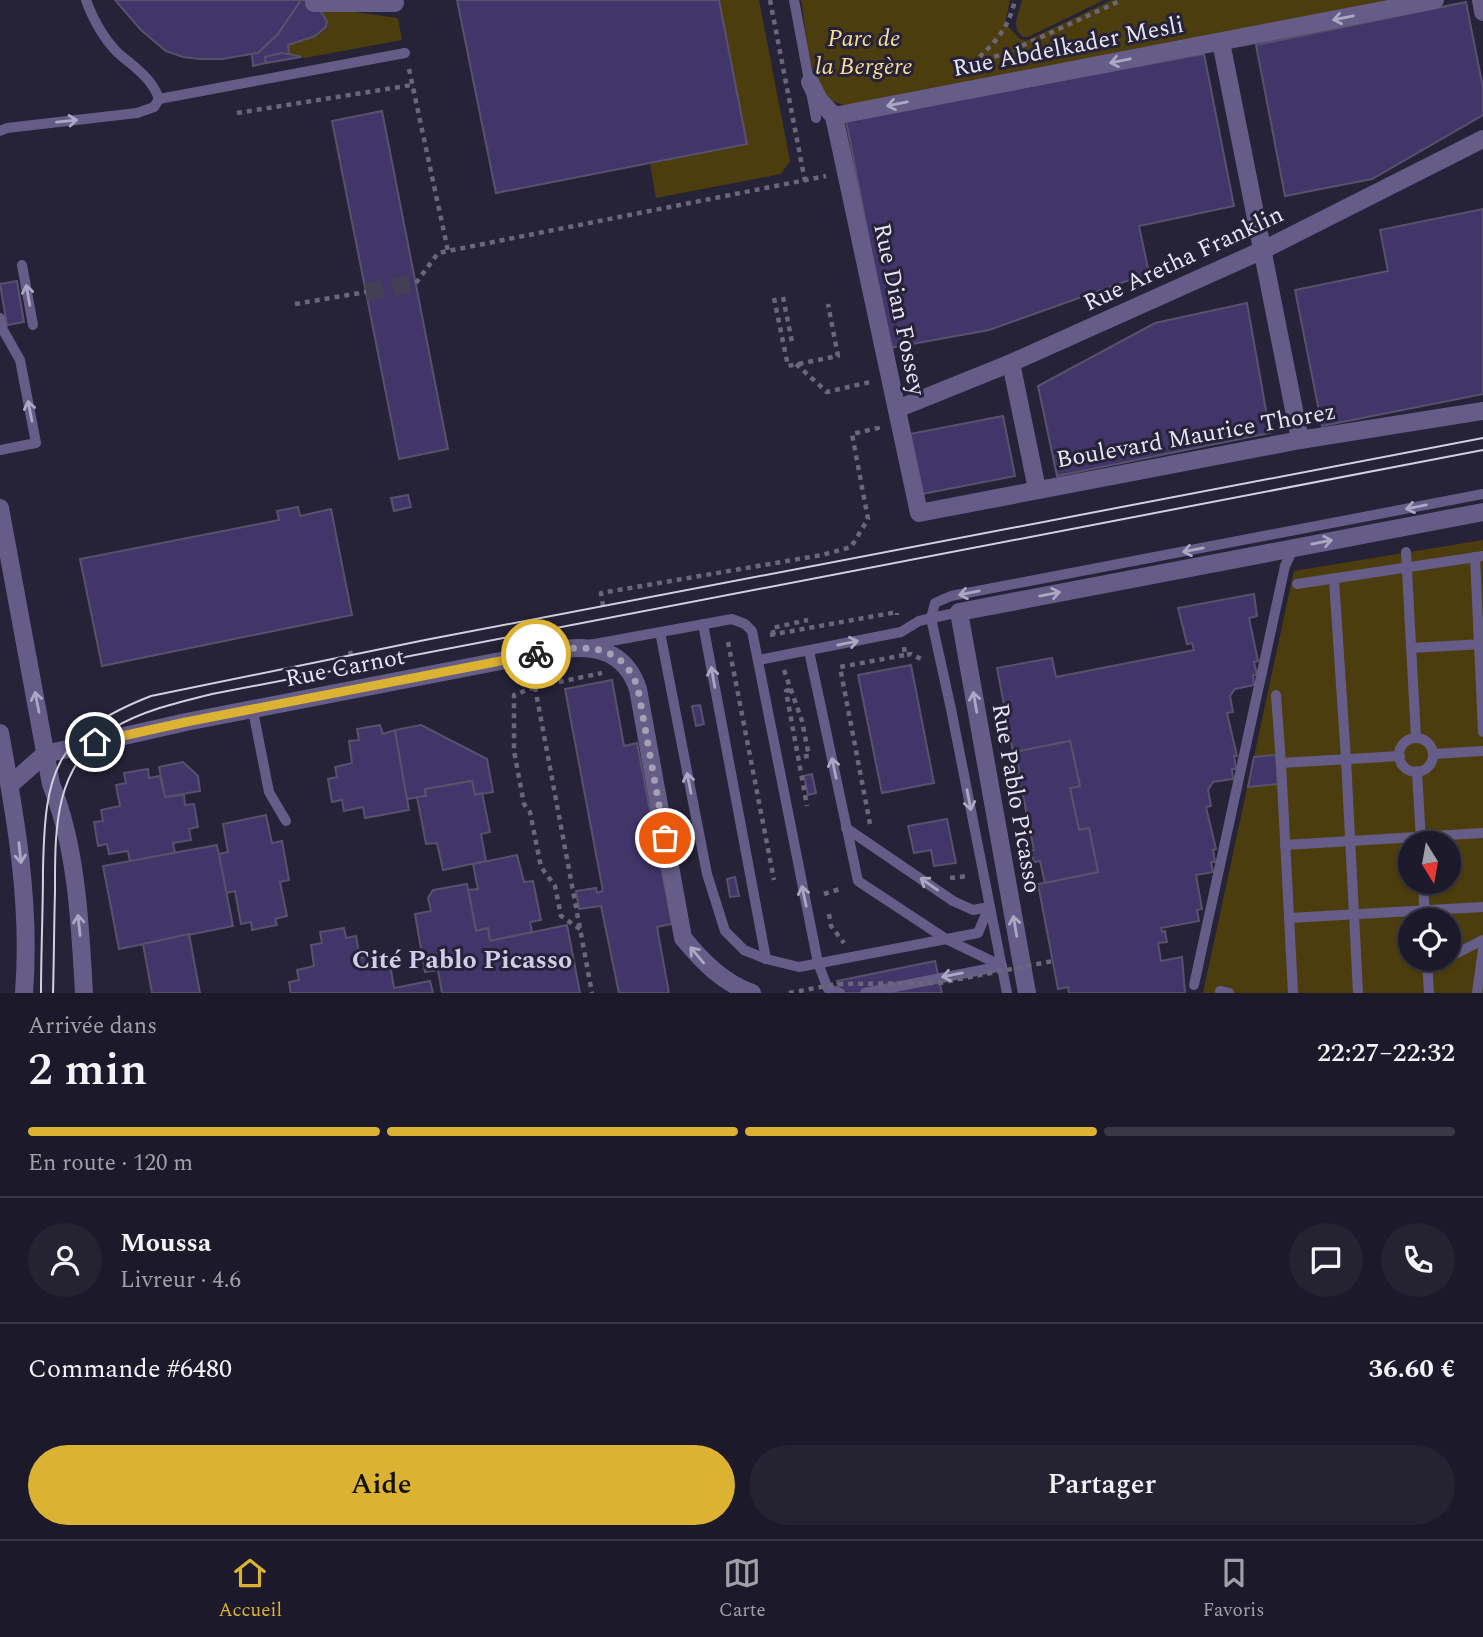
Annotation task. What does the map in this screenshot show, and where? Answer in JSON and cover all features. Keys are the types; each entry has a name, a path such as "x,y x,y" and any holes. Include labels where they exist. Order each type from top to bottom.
{"street":[{"name":"Rue Abdelkader Mesli","path":"825,117 1221,42 1395,4 1434,0"},
{"path":"1481,0 1483,12"},
{"path":"314,3 396,3"},
{"path":"1221,42 1300,440"},
{"path":"810,82 825,117"},
{"name":"Rue Dian Fossey","path":"825,117 897,409 919,513"},
{"name":"Rue Aretha Franklin","path":"897,409 1011,363 1263,250 1483,139"},
{"path":"1011,363 1037,489"},
{"name":"Boulevard Maurice Thorez","path":"919,513 1300,440 1483,411"},
{"path":"0,508 51,784 60,804 74,874 83,993"},
{"path":"959,612 1483,512"},
{"name":"Rue Pablo Picasso","path":"959,612 1027,993"},
{"path":"580,646 612,654 628,668 635,680 683,938 704,964 752,993"},
{"name":"Rue Carnot","path":"5,786 45,754 186,722 580,646"},
{"path":"0,733 5,786 24,899 24,993"}],"lane":[{"path":"86,0 93,18 116,50 155,87 159,99"},
{"path":"794,0 810,82"},
{"path":"2,129 137,113 154,107 159,99 405,53"},
{"path":"22,265 33,324"},
{"path":"0,318 3,330 20,360 36,443 0,450"},
{"path":"1007,993 945,676 931,618 935,603 951,596 1483,494"},
{"path":"1194,985 1283,573 1294,547"},
{"path":"1406,552 1416,738"},
{"path":"1297,584 1479,556 1483,732"},
{"path":"1334,580 1358,993"},
{"path":"760,660 901,632 919,621 959,612"},
{"name":"Rue Carnot","path":"580,646 732,619 745,625 754,634 818,963 828,989 840,993"},
{"path":"703,624 766,960"},
{"path":"660,632 707,874 725,932 744,950 766,960 799,967 978,933 989,907"},
{"path":"1411,648 1481,644"},
{"path":"809,651 858,881 946,939 1002,966"},
{"path":"1276,695 1293,993"},
{"path":"253,711 269,792 286,821"},
{"path":"1416,738 1428,743 1433,754 1427,768 1417,771 1407,769 1400,756 1403,744 1416,738"},
{"path":"1433,754 1483,751"},
{"path":"1281,763 1400,756"},
{"path":"1417,771 1420,831"},
{"path":"846,828 953,901 973,910 989,907"},
{"path":"1461,835 1483,833"},
{"path":"1286,845 1398,840"},
{"path":"1461,910 1483,907"},
{"path":"1289,918 1398,915"},
{"path":"1461,951 1483,940"},
{"path":"1477,993 1483,949"},
{"path":"865,993 1002,966"},
{"path":"1428,971 1429,993"}],"path":[{"path":"770,0 805,181"},
{"path":"970,66 1001,36 1011,18 1015,0"},
{"path":"957,70 1013,50 1122,0"},
{"path":"405,53 448,251"},
{"path":"237,113 412,85"},
{"path":"416,283 438,253 829,176 826,164"},
{"path":"295,304 366,292"},
{"path":"783,297 792,342"},
{"path":"774,298 788,366 838,356 828,304"},
{"path":"796,364 827,392 870,382"},
{"path":"869,370 872,393"},
{"path":"603,606 601,593 822,555 851,547 868,519 852,434 878,428 876,416"},
{"path":"772,628 808,620"},
{"path":"728,642 774,880"},
{"path":"876,829 870,825 840,667 905,655"},
{"path":"580,929 561,916 555,886 541,867 530,812 524,804 514,751 514,695 535,687 592,993"},
{"path":"790,690 786,691 807,808"},
{"path":"798,757 809,756 802,721"},
{"path":"752,766 763,764"},
{"path":"939,871 951,879 971,875"},
{"path":"821,882 831,926 844,943"},
{"path":"789,993 837,984 940,983 1053,961"}],"green space":[{"path":"719,0 759,0 790,161 781,174 656,198 650,164 746,144"},
{"name":"Parc de la Bergère","path":"801,0 1010,0 1005,23 1020,39 1026,41 1112,0 1388,0 853,106 831,100 817,82 809,54"},
{"path":"1022,0 1104,0 1023,37 1016,25"},
{"path":"318,7 398,18 402,40 305,58 289,54 288,45 321,33 328,25"},
{"path":"1483,540 1483,993 1203,993 1294,571"}],"building":[{"path":"115,0 301,0 278,34 258,53 222,59 200,59 166,51 141,30"},
{"path":"301,0 317,0 318,7 327,21 326,27 315,36 288,45 289,54 265,57 266,63 253,66 252,54 258,53 278,34"},
{"path":"457,0 719,0 747,144 496,193"},
{"path":"1466,2 1483,88 1483,115 1372,179 1285,196 1256,45"},
{"path":"281,53 301,57 266,63 265,57"},
{"path":"1204,54 1234,206 1139,226 1149,273 989,330 890,348 846,120"},
{"path":"382,111 448,449 399,459 332,121"},
{"path":"1483,209 1483,394 1322,426 1295,290 1388,271 1380,230"},
{"path":"17,281 24,322 7,325 0,284"},
{"path":"1247,303 1270,433 1057,476 1038,386 1155,323"},
{"path":"1003,416 1015,476 922,494 910,434"},
{"path":"408,495 411,507 394,511 391,498"},
{"path":"298,507 300,516 331,509 352,615 102,666 80,559 279,520 277,511"},
{"path":"1254,594 1257,616 1249,618 1258,661 1254,662 1257,675 1253,675 1254,685 1235,689 1230,696 1233,712 1227,713 1237,756 1234,756 1236,769 1232,769 1233,779 1213,782 1208,790 1211,806 1206,807 1216,849 1213,850 1215,862 1211,862 1213,872 1196,875 1202,909 1197,910 1199,921 1161,928 1162,932 1165,931 1167,942 1158,943 1161,961 1182,957 1185,993 1069,993 1068,987 1058,989 1038,884 1098,872 1089,828 1079,830 1070,788 1080,786 1070,741 1013,752 997,668 1052,658 1056,677 1194,650 1192,643 1187,644 1178,608"},
{"path":"911,665 934,783 882,793 858,675"},
{"path":"612,680 624,746 637,743 672,924 657,927 669,993 619,993 601,906 579,909 576,891 596,888 597,893 603,891 565,689"},
{"path":"700,705 704,724 696,726 692,706"},
{"path":"380,725 383,734 395,730 409,810 365,818 363,807 344,811 342,800 332,802 328,779 337,777 335,767 352,763 349,741 359,740 357,729"},
{"path":"421,725 487,759 493,792 475,795 472,781 425,789 426,796 407,799 395,730"},
{"path":"1070,741 1080,786 1070,788 1079,830 1089,828 1098,872 1045,883 1040,861 1034,862 1031,851 1034,850 1016,774 1020,773 1015,752"},
{"path":"1276,755 1278,784 1248,787 1254,757"},
{"path":"183,762 198,776 200,791 165,797 159,767"},
{"path":"148,769 149,778 160,776 165,797 184,795 185,805 194,804 198,827 189,829 191,840 173,843 175,853 130,862 128,851 109,854 107,844 98,846 94,822 103,821 101,810 120,806 116,785 126,783 124,773"},
{"path":"812,774 816,793 808,795 804,776"},
{"path":"472,781 475,795 482,793 490,832 481,834 486,861 443,870 437,843 426,844 417,797 426,796 425,789"},
{"path":"266,815 272,843 282,841 289,880 280,882 287,916 275,919 277,925 252,930 251,922 241,924 235,891 226,893 219,854 228,852 223,824"},
{"path":"947,819 956,863 934,866 931,850 914,853 908,826"},
{"path":"217,845 233,926 119,949 103,866"},
{"path":"517,855 524,882 533,881 541,920 530,922 532,932 490,941 488,928 476,931 468,890 478,889 473,864"},
{"path":"735,877 739,896 730,897 727,879"},
{"path":"467,884 476,931 488,928 490,941 567,925 580,993 442,993 438,970 425,972 415,914 431,911 428,898 433,890"},
{"path":"344,928 346,938 356,936 360,958 379,955 381,966 390,964 394,988 430,981 433,993 291,993 289,982 299,980 297,970 314,966 311,945 322,943 320,932"},
{"path":"189,934 200,993 152,993 143,944"},
{"path":"935,961 942,993 839,993 837,981"}],"tunnel":[{"path":"366,292 416,283"}],"tram line":[{"path":"41,993 44,836 52,781 61,760 93,725 151,696 425,640 1483,438"},
{"path":"53,993 57,823 68,780 78,761 93,744 112,729 148,712 212,694 1483,450"}],"way so far":[{"path":"536,654 580,646 592,648 612,654 632,674 638,689 665,838"}],"district":[{"name":"Cité Pablo Picasso","path":"462,959"}],"route":[{"path":"95,742 536,654"}]}
